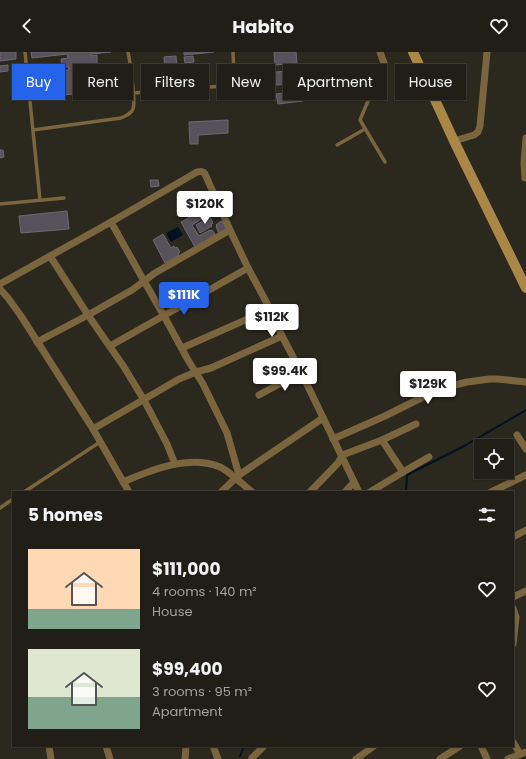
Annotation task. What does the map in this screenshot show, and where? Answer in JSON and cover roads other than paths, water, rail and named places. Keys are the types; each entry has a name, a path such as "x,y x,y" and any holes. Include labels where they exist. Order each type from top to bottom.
{"street":[{"path":"380,52 384,63"},
{"path":"413,52 454,141 526,288"},
{"path":"454,141 474,135 478,132 480,126 487,52"},
{"path":"525,178 524,163 526,138"},
{"path":"0,284 197,172 203,172 248,268 270,309 358,491"},
{"path":"111,222 204,384 229,439 237,477"},
{"path":"37,342 132,290 155,274 230,230"},
{"path":"50,256 144,400 175,464"},
{"path":"110,346 248,268"},
{"path":"0,289 21,316 93,429 128,491"},
{"path":"182,348 270,309"},
{"path":"93,429 179,379 211,368 282,336"},
{"path":"259,395 301,372"},
{"path":"333,439 385,416 433,392 460,383 497,379 526,382"},
{"path":"222,491 237,477 323,418"},
{"path":"311,491 338,463 342,456 348,452 382,440 416,424"},
{"path":"517,435 526,449"},
{"path":"382,440 403,472"},
{"path":"372,491 429,457"},
{"path":"123,482 167,466 193,462 213,465 224,470 237,477 251,491"},
{"path":"493,491 526,476"},
{"path":"346,491 354,482"},
{"path":"514,536 526,530"},
{"path":"514,597 526,591"},
{"path":"514,611 516,617 514,635"},
{"path":"508,759 523,753 514,743"},
{"path":"50,747 50,759"},
{"path":"106,747 110,759"},
{"path":"184,759 186,747"},
{"path":"213,747 218,759"},
{"path":"252,758 263,747"},
{"path":"356,759 373,747"},
{"path":"440,759 458,747"},
{"path":"481,747 487,759"}],"lane":[{"path":"25,52 40,200"},
{"path":"128,52 129,64"},
{"path":"33,130 121,118 129,114 134,108 133,93 223,86 232,82 234,74 233,52"},
{"path":"384,63 360,120 385,162"},
{"path":"337,145 365,129"},
{"path":"0,204 64,198"},
{"path":"26,491 100,442"},
{"path":"0,508 12,500"}],"water":[{"path":"178,227 183,235 171,242 166,233"}],"waterway":[{"path":"406,491 407,475 466,445 526,410"},
{"path":"240,756 244,747"}]}
